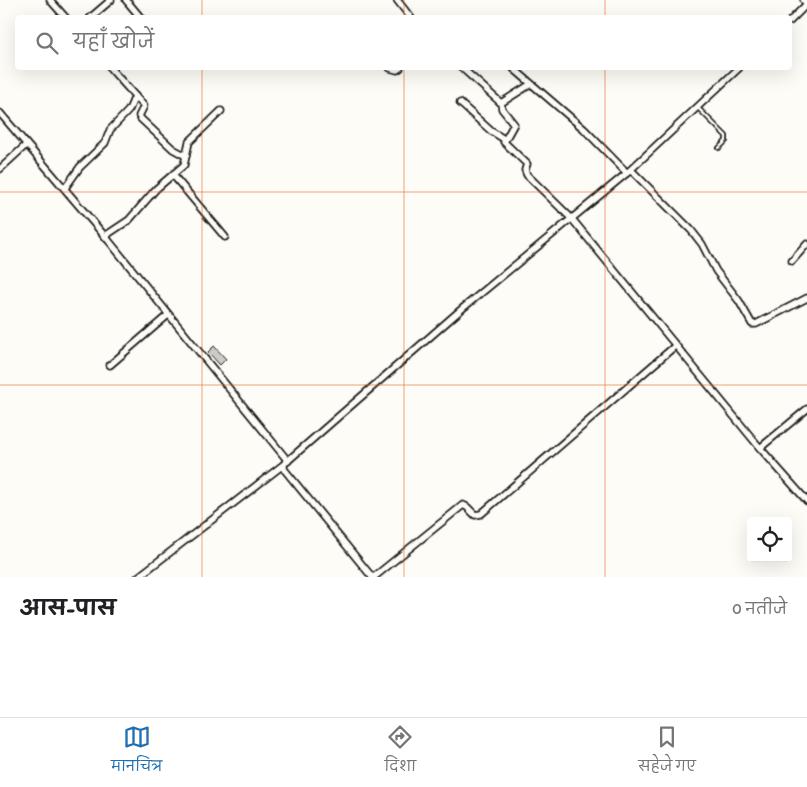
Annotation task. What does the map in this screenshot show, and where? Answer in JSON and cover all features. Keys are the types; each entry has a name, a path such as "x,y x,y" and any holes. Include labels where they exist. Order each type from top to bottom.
{"street":[{"path":"50,0 63,15"},
{"path":"94,15 111,0"},
{"path":"126,0 138,15"},
{"path":"397,0 409,15"},
{"path":"792,19 806,2"},
{"path":"112,70 144,106 139,116 141,119 173,149 186,156"},
{"path":"464,70 501,103 502,109 514,124 504,140"},
{"path":"515,70 584,129 696,237 716,271 740,301 752,324 754,325 807,298"},
{"path":"138,577 286,463 463,308 629,172 737,70"},
{"path":"501,103 531,84"},
{"path":"64,188 80,167 105,144 110,130 129,110 134,96"},
{"path":"460,103 504,140 527,164 525,170 527,175 572,219 675,346 807,501"},
{"path":"105,236 129,220 156,189 184,165 189,142 221,111"},
{"path":"0,113 105,236 286,463 304,496 373,577 459,507 465,505 475,515 481,514 675,346"},
{"path":"0,169 26,145"},
{"path":"173,175 225,237"},
{"path":"792,261 807,244"},
{"path":"110,365 168,315"},
{"path":"760,448 807,409"}],"lane":[{"path":"697,106 726,136 726,141 718,148"}],"building":[{"path":"214,346 226,359 220,365 208,352"}]}
